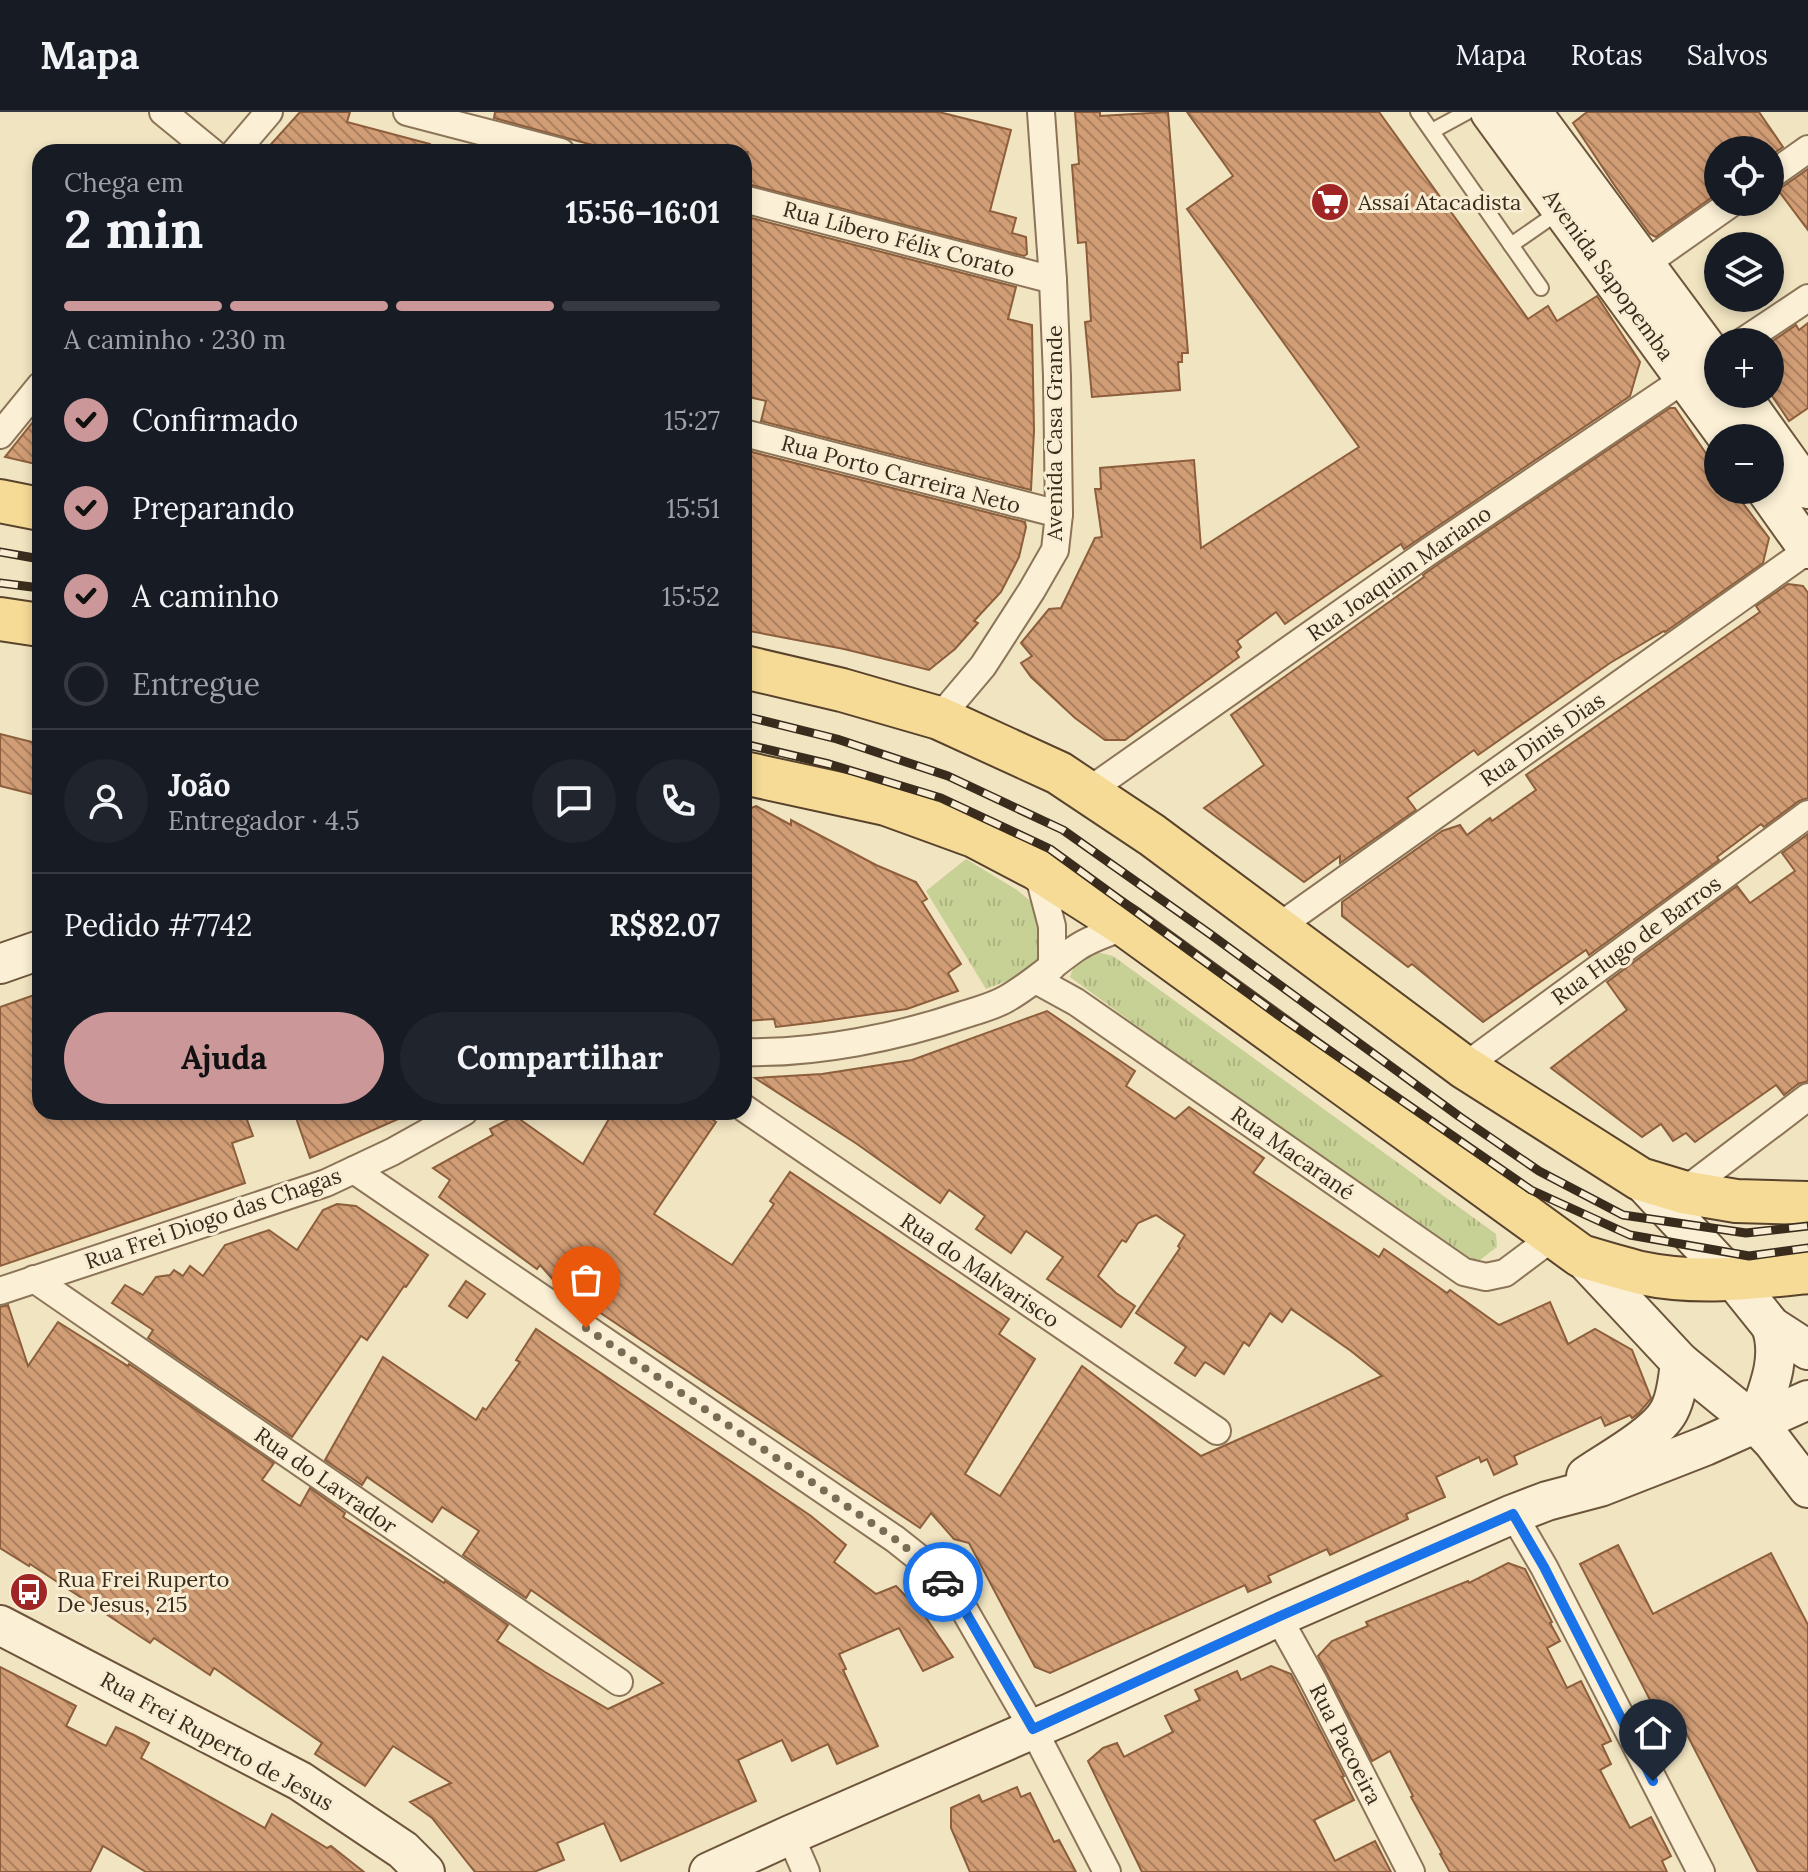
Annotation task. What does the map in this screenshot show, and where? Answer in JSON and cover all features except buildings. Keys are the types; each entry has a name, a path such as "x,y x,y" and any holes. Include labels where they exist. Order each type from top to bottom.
{"main road":[{"path":"0,501 32,507"},
{"path":"0,619 32,624"},
{"path":"752,669 842,690 939,718 1059,773 1152,835 1464,1067 1640,1179 1683,1192 1736,1201 1808,1203"},
{"path":"752,775 886,804 974,836 1037,869 1126,926 1567,1246 1643,1273 1684,1278 1734,1280 1808,1272"}],"street":[{"path":"163,112 202,144"},
{"path":"242,144 269,112"},
{"path":"407,112 530,144"},
{"name":"Avenida Casa Grande","path":"939,718 983,666 1055,550 1059,514 1058,422 1053,280 1041,112"},
{"name":"Avenida Sapopemba","path":"1490,112 1561,210 1704,348"},
{"name":"Avenida Sapopemba","path":"1532,112 1704,344"},
{"path":"1784,166 1808,149"},
{"name":"Rua Líbero Félix Corato","path":"752,201 1053,280"},
{"path":"1645,264 1713,216"},
{"name":"Rua Joaquim Mariano","path":"1763,328 1808,298"},
{"name":"Rua Joaquim Mariano","path":"1087,792 1428,552 1704,368"},
{"path":"0,435 32,396"},
{"path":"1750,408 1808,489"},
{"name":"Rua Porto Carreira Neto","path":"752,435 1059,514"},
{"path":"1776,504 1808,550"},
{"name":"Rua Dinis Dias","path":"1277,928 1808,550"},
{"name":"Rua Hugo de Barros","path":"1464,1067 1808,814"},
{"path":"1037,869 1053,938 1044,974"},
{"path":"752,1052 833,1046 891,1036 950,1020 1003,1001 1076,948 1126,926"},
{"name":"Rua Macarané","path":"1044,974 1076,1002 1464,1272 1486,1277 1505,1273 1567,1246"},
{"path":"1683,1192 1808,1097"},
{"name":"Rua do Malvarisco","path":"752,1113 1217,1431"},
{"name":"Rua Frei Diogo das Chagas","path":"0,1291 326,1183 450,1120"},
{"path":"354,1170 895,1539 929,1566 958,1599 1033,1729 1107,1872"},
{"path":"1640,1179 1734,1280 1771,1326 1808,1350"},
{"path":"1567,1246 1680,1362 1756,1424 1808,1488"},
{"name":"Rua do Lavrador","path":"34,1279 619,1682"},
{"path":"1756,1424 1776,1355 1771,1326"},
{"path":"1530,1508 1641,1439 1661,1423 1674,1399 1680,1362"},
{"path":"709,1872 1278,1617 1530,1508 1600,1487 1705,1446 1808,1400"},
{"path":"1530,1508 1544,1567 1701,1872"},
{"name":"Rua Pacoeira","path":"1278,1617 1411,1872"},
{"name":"Rua Frei Ruperto de Jesus","path":"0,1625 300,1781 403,1850 425,1872"},
{"path":"790,1835 806,1872"}],"lane":[{"path":"1418,112 1541,288"},
{"path":"1432,131 1467,112"},
{"path":"1511,245 1561,210"}],"green space":[{"path":"966,859 1017,890 1039,908 1041,956 1017,977 986,989 926,891"},
{"path":"1092,951 1113,956 1496,1234 1497,1247 1480,1260 1463,1264 1070,977 1078,961"}],"railway":[{"path":"0,552 32,558"},
{"path":"0,583 32,587"},
{"path":"752,718 837,739 948,776 1063,830 1460,1117 1539,1171 1623,1215 1746,1233 1808,1226"},
{"path":"752,746 829,764 941,798 1050,849 1278,1015 1531,1190 1630,1235 1749,1256 1808,1248"}],"way so far":[{"path":"586,1328 895,1539 929,1566 943,1582"}],"place":[{"name":"Assaí Atacadista","path":"1330,202"},
{"name":"Rua Frei Ruperto De Jesus, 215","path":"29,1592"}],"route":[{"path":"943,1582 958,1599 1033,1729 1513,1514 1544,1567 1653,1781"}]}
